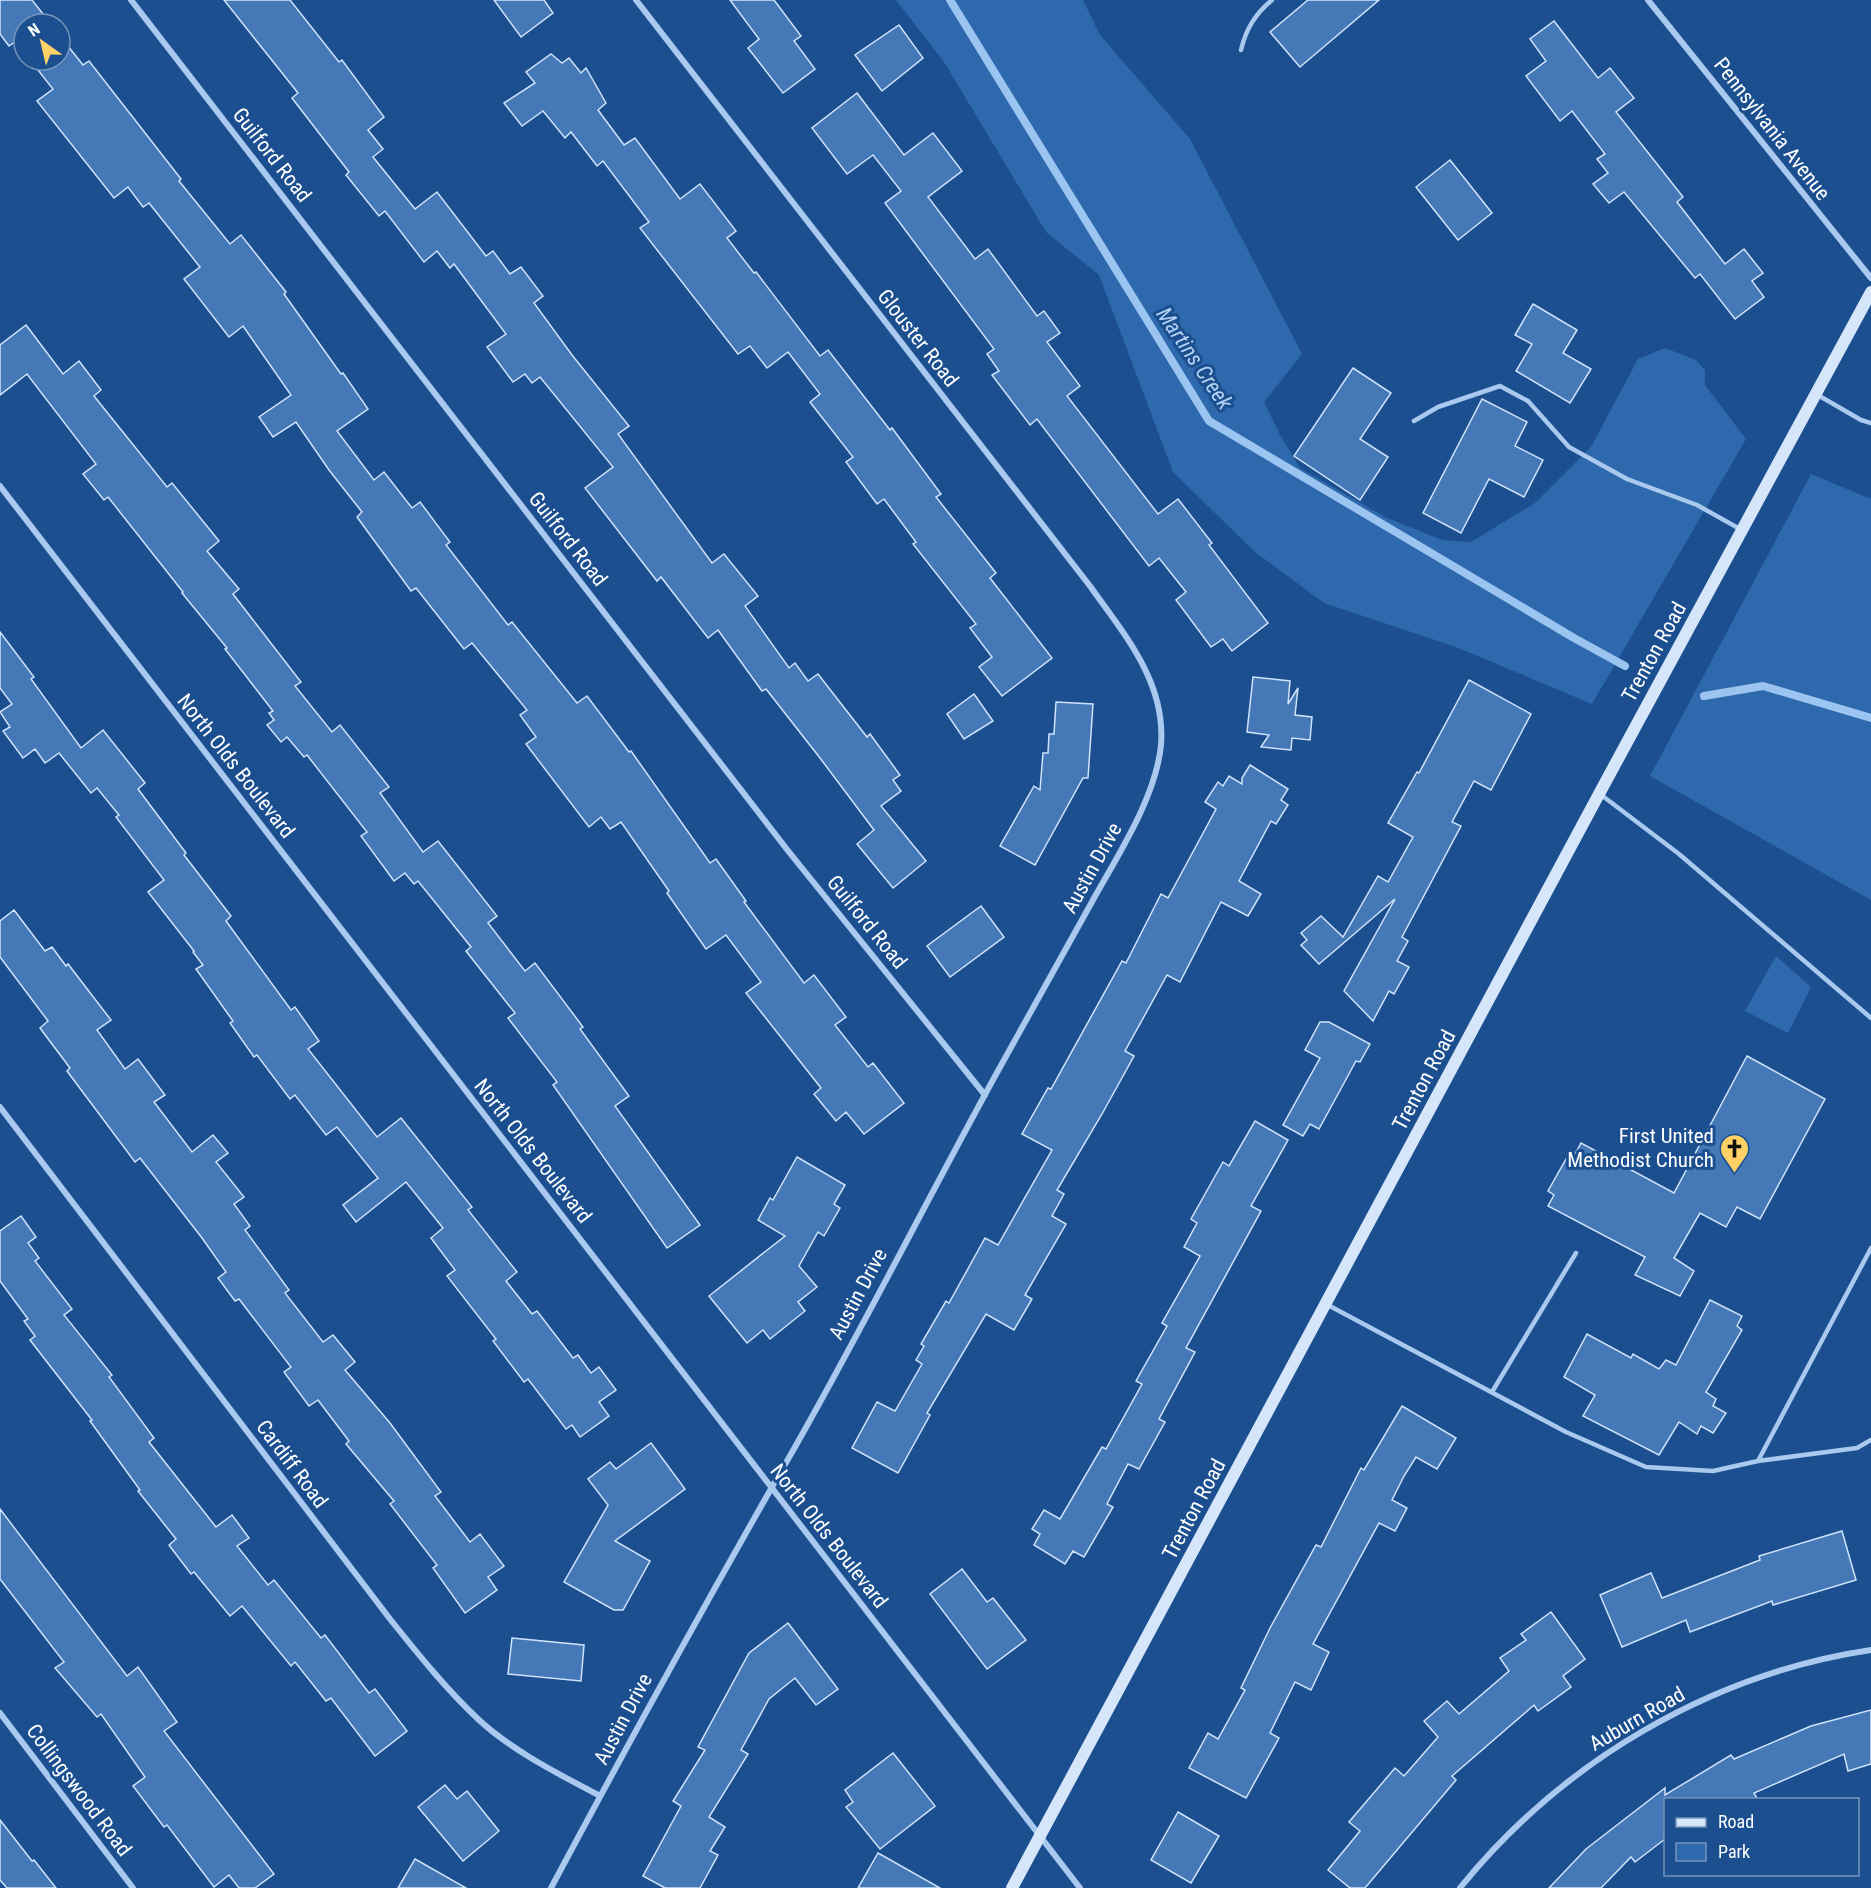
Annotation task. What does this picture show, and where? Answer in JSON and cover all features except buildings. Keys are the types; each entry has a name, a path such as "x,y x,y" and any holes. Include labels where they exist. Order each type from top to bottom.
{"main road":[{"name":"Trenton Road","path":"1012,1888 1871,292"}],"street":[{"name":"Guilford Road","path":"131,0 789,852 985,1095"},
{"name":"Glouster Road","path":"636,0 1090,586 1136,651 1149,676 1158,705"},
{"name":"Pennsylvania Avenue","path":"1648,0 1871,278"},
{"name":"North Olds Boulevard","path":"0,486 1080,1888"},
{"name":"Austin Drive","path":"551,1888 1136,822 1156,771 1159,754 1158,705"},
{"name":"Cardiff Road","path":"0,1107 390,1619 439,1679 480,1721 517,1749 600,1796"},
{"name":"Auburn Road","path":"1460,1888 1512,1829 1564,1784 1616,1746 1716,1694 1768,1674 1824,1659 1871,1650"},
{"name":"Collingswood Road","path":"0,1713 133,1888"}],"lane":[{"path":"1241,50 1245,35 1254,18 1272,0"},
{"path":"1414,421 1438,407 1500,386 1528,401 1569,447 1627,479 1697,505 1742,531"},
{"path":"1816,394 1861,420 1871,423"},
{"path":"1599,794 1679,854 1871,1018"},
{"path":"1758,1461 1871,1248"},
{"path":"1492,1392 1576,1252"},
{"path":"1326,1304 1566,1432 1646,1467 1713,1472 1758,1461 1857,1448 1871,1440"}],"green space":[{"path":"896,0 1083,0 1100,35 1190,139 1302,354 1264,402 1280,435 1300,468 1385,517 1442,540 1471,542 1535,503 1591,447 1638,359 1665,348 1696,360 1705,370 1705,385 1746,439 1592,704 1456,647 1324,603 1255,552 1173,472 1099,275 1046,232 944,62"},
{"path":"1811,474 1871,499 1871,900 1650,776"},
{"path":"1776,956 1811,987 1788,1033 1745,1011"}],"waterway":[{"name":"Martins Creek","path":"950,0 1209,421 1625,666"},
{"name":"Martins Creek","path":"1704,696 1763,686 1871,718"}],"place":[{"name":"First United Methodist Church","path":"1735,1174"}]}
